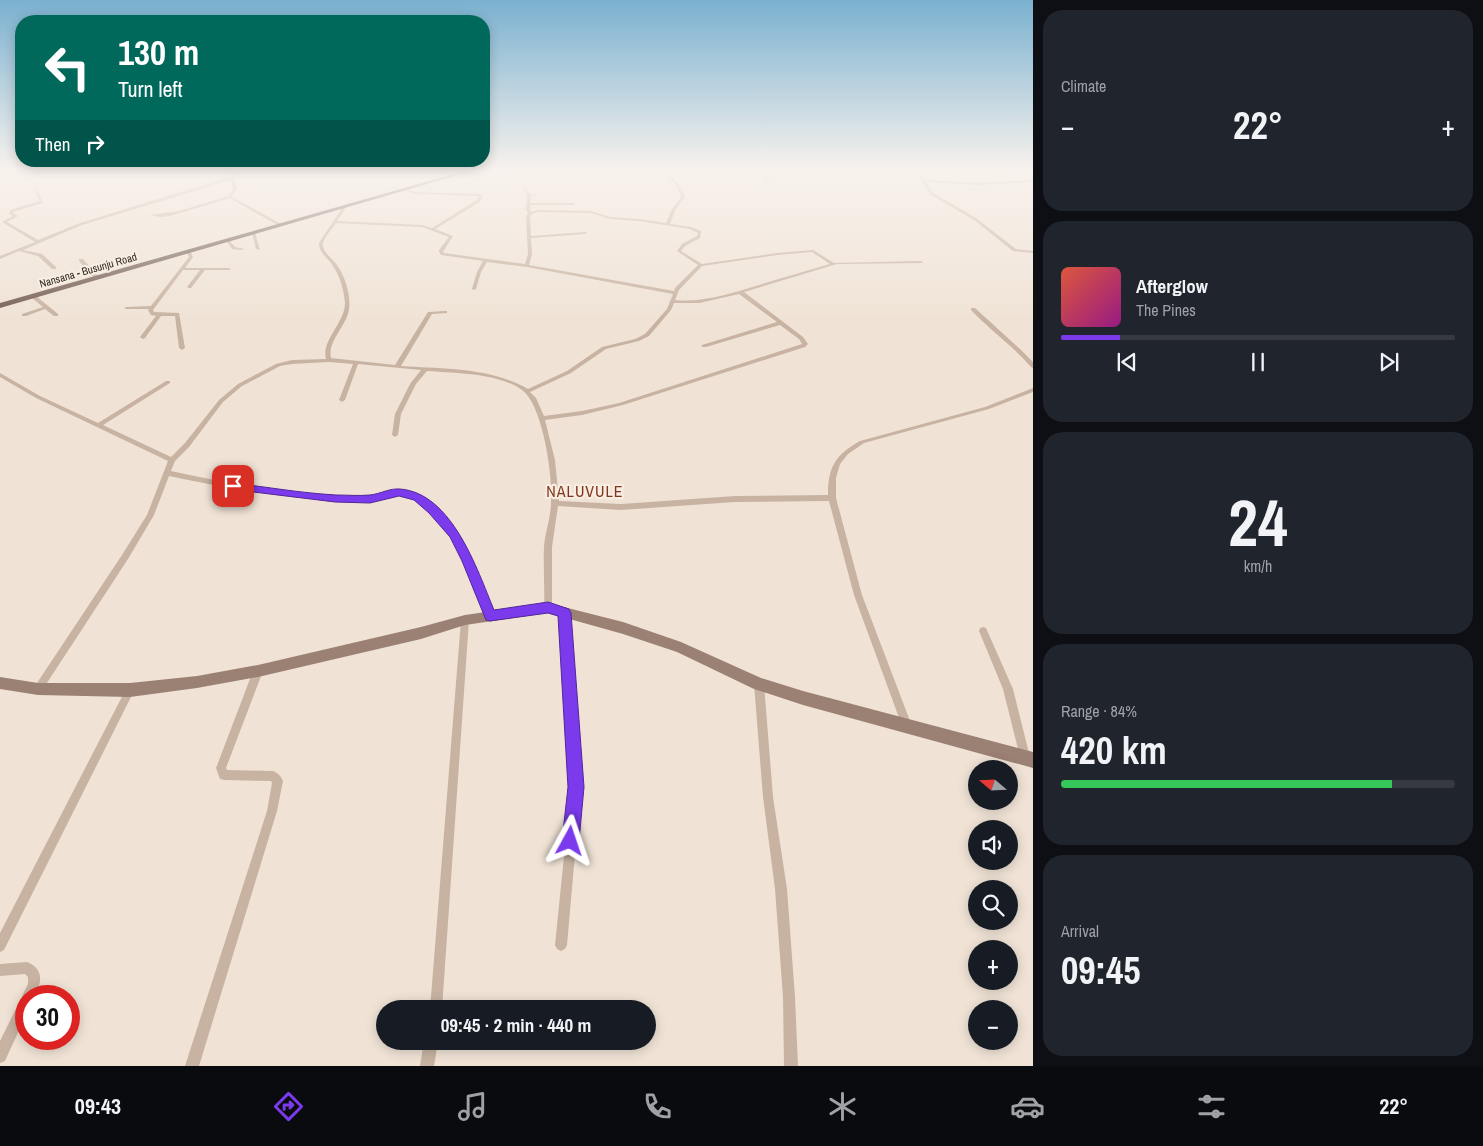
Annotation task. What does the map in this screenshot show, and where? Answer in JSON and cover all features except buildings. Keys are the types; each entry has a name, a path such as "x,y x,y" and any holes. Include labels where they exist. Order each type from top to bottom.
{"main road":[{"name":"Nansana - Busunju Road","path":"0,306 295,221"}],"street":[{"path":"7,221 4,222 38,242"},
{"path":"0,258 94,221"},
{"path":"272,221 280,225"},
{"path":"433,229 447,221"},
{"path":"527,266 530,254 528,221"},
{"path":"637,221 691,228 700,232 697,238 679,249 680,252 701,265 812,251 816,251 833,264"},
{"path":"977,221 1015,250 1033,252"},
{"path":"329,360 327,354 329,348 340,329 347,310 347,302 340,274 321,248 325,236 335,222 385,226 411,225 433,229 451,237 440,252 443,254 527,266 675,293"},
{"path":"253,233 258,249"},
{"path":"529,237 585,233"},
{"path":"228,240 234,248 242,249"},
{"path":"19,250 40,255 54,268"},
{"path":"182,348 178,316 173,313 151,313 150,310 191,257 188,252"},
{"path":"81,260 97,278"},
{"path":"474,289 479,272 486,260"},
{"path":"673,301 700,302 833,264 921,262"},
{"path":"527,391 569,372 604,348 637,340 647,335 673,301 675,293 701,265"},
{"path":"182,269 229,269"},
{"path":"189,287 204,269"},
{"path":"540,418 569,416 626,404 648,395 804,346 805,344 801,338 740,292"},
{"path":"34,297 56,315"},
{"path":"24,315 46,307"},
{"path":"126,308 152,307"},
{"path":"973,309 985,322 1025,352 1033,366"},
{"path":"396,367 430,313 445,312"},
{"path":"143,337 160,314"},
{"path":"704,346 780,323"},
{"path":"38,689 125,557 150,515 172,460 187,445 221,401 240,385 278,365 292,362 329,360 425,369 501,379 527,391 540,418 549,445 554,482 555,503 549,533 548,608"},
{"path":"342,400 356,362"},
{"path":"395,435 398,414 413,384 425,369"},
{"path":"0,375 38,397 172,460"},
{"path":"98,425 168,382"},
{"path":"906,726 858,595 832,498 832,483 838,460 845,452 862,442 987,408 1033,390"},
{"path":"167,473 216,484 335,499 370,499 399,492 418,497 433,510 454,534 468,561 490,616"},
{"path":"555,503 621,507 735,499 832,498"},
{"path":"0,683 38,689 130,690 197,682 258,671 421,633 465,620 548,608 623,628 681,648 759,684 858,715 1029,759"},
{"path":"561,945 576,787 564,613"},
{"path":"437,1000 465,620"},
{"path":"983,630 1008,689 1029,759"},
{"path":"192,1066 272,811 278,780 273,776 224,775 221,768 258,671"},
{"path":"759,684 768,797 781,889 789,996 790,1066"},
{"path":"0,946 130,690"},
{"path":"0,970 27,968 34,974 34,985"},
{"path":"0,1056 15,1024"},
{"path":"427,1066 430,1050"}],"district":[{"name":"NALUVULE","path":"585,491"}],"route":[{"path":"233,486 335,499 370,499 399,492 418,497 442,519 454,534 468,561 490,616 548,608 564,613 576,787 570,841"}]}
